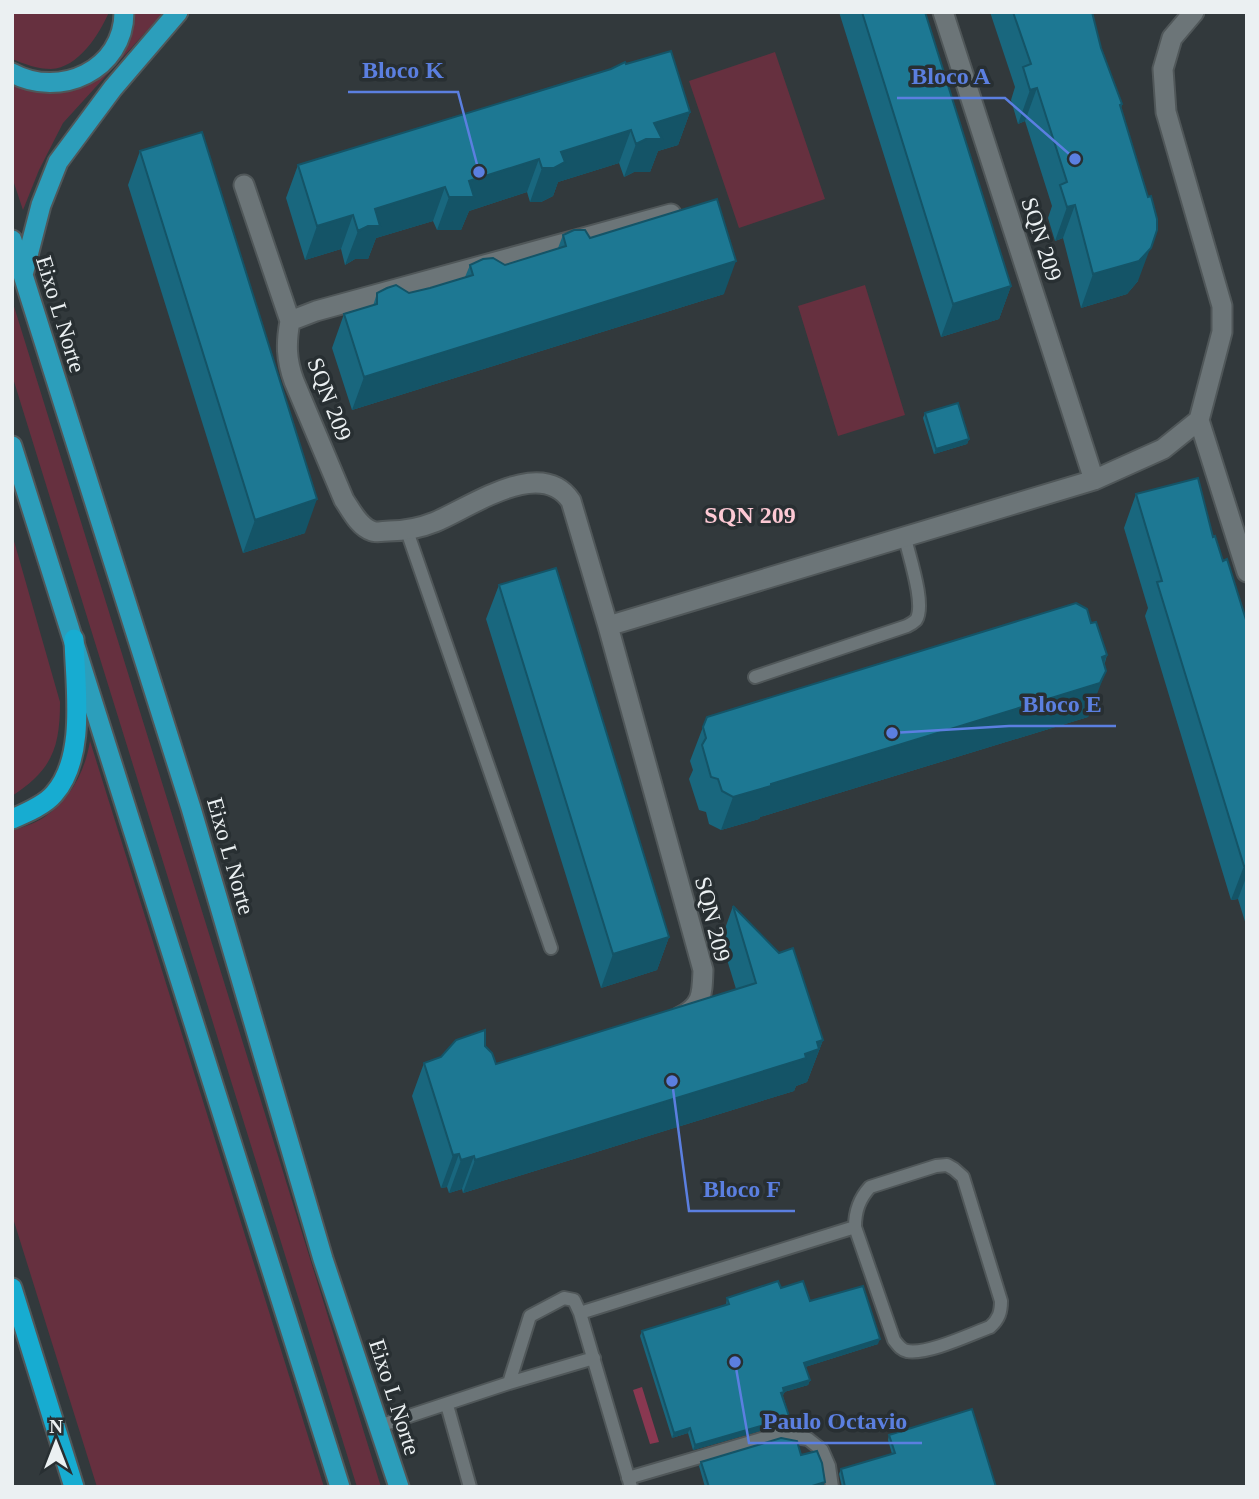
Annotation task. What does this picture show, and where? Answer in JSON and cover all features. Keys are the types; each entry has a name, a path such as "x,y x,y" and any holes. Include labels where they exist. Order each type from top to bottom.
{"highway":[{"path":"12,819 54,794 69,769 76,732 74,639"},
{"path":"12,1288 74,1487"}],"main road":[{"path":"12,73 26,80 47,83 67,81 97,69 111,54 118,41 124,12"},
{"path":"22,276 41,205 58,162 113,88 178,12"},
{"name":"Eixo L Norte","path":"12,240 191,808 323,1259 399,1487"},
{"path":"12,446 340,1487"}],"street":[{"name":"SQN 209","path":"943,12 1094,480"},
{"path":"1194,12 1172,38 1163,69 1166,112 1222,306 1222,332 1199,420 1247,572"},
{"path":"244,186 290,321 355,300 671,214"},
{"name":"SQN 209","path":"290,321 286,341 287,361 344,500 355,518 373,531 407,531 434,522 512,487 532,482 551,485 564,492 571,501 703,970 702,995 695,1008 662,1024"},
{"path":"608,626 1094,480 1163,449 1199,420"}],"lane":[{"path":"407,531 551,948"},
{"path":"755,677 915,621 919,611 918,594 905,538"},
{"path":"947,1165 954,1169 963,1177 1001,1301 1001,1312 997,1321 990,1327 927,1349 903,1350 894,1340 855,1227 858,1203 870,1187 936,1166 947,1165"},
{"path":"580,1313 855,1227"},
{"path":"509,1382 530,1316 564,1298 574,1300 594,1358 629,1482 779,1434 808,1439 822,1450 829,1466 832,1487"},
{"path":"379,1426 509,1382 594,1358"},
{"path":"447,1405 470,1487"}],"shaded area":[{"path":"12,12 109,12 100,30 79,57 61,67 51,69 12,59"},
{"path":"134,12 164,12 63,123 39,170 23,210 12,177 12,85 44,92 62,90 129,36"},
{"path":"775,52 825,199 739,228 689,81"},
{"path":"865,285 905,415 838,436 798,306"},
{"path":"12,300 381,1487 357,1487 12,375"},
{"path":"12,534 60,702 60,718 55,745 45,767 12,796"},
{"path":"90,741 324,1487 97,1487 12,1215 12,831 39,820 61,803 80,774"},
{"path":"642,1387 659,1442 650,1444 633,1390"}],"building":[{"path":"862,12 925,12 1011,286 953,304"},
{"path":"1013,12 1092,12 1101,48 1122,104 1120,105 1148,197 1151,196 1157,219 1157,230 1151,248 1139,261 1093,274 1075,205 1067,207 1060,185 1067,182 1037,88 1030,90 1023,67 1031,64"},
{"path":"671,51 690,112 654,123 662,139 646,139 636,144 631,130 561,152 565,162 554,168 542,168 539,159 469,181 474,197 449,197 445,187 375,209 380,226 368,226 358,231 353,215 317,226 298,165 611,69 625,62 626,64"},
{"path":"202,132 317,499 255,520 140,151"},
{"path":"717,199 736,261 364,377 344,314 377,304 377,293 396,285 409,293 430,288 473,275 470,265 483,259 493,258 505,265 566,246 563,235 574,230 585,230 590,238"},
{"path":"958,403 969,439 936,449 925,413"},
{"path":"1198,478 1213,537 1215,536 1223,561 1227,559 1247,623 1247,866 1244,866 1157,582 1162,581 1136,494"},
{"path":"556,568 669,937 613,954 499,585"},
{"path":"1076,603 1087,609 1091,623 1096,622 1107,655 1102,657 1106,671 1100,683 733,797 722,791 718,779 711,777 702,745 706,738 703,727 707,717"},
{"path":"733,906 779,953 793,948 823,1040 817,1042 819,1049 805,1054 806,1058 475,1160 474,1156 461,1160 459,1154 453,1155 424,1063 441,1057 456,1040 485,1030 485,1046 492,1053 496,1064 756,983"},
{"path":"778,1281 781,1288 803,1281 810,1301 863,1286 880,1339 804,1363 810,1380 783,1388 784,1392 781,1393 791,1422 778,1421 695,1445 690,1428 674,1433 642,1331 729,1304 727,1298"},
{"path":"972,1409 996,1487 845,1487 841,1469 895,1453 889,1435"},
{"path":"781,1438 797,1441 801,1455 817,1451 825,1482 809,1487 709,1487 701,1462"}],"place":[{"name":"Bloco A","path":"1075,159"},
{"name":"Bloco K","path":"479,172"},
{"name":"Bloco E","path":"892,733"},
{"name":"Bloco F","path":"672,1081"},
{"name":"Paulo Octavio","path":"735,1362"}],"district":[{"name":"SQN 209","path":"750,515"}]}
